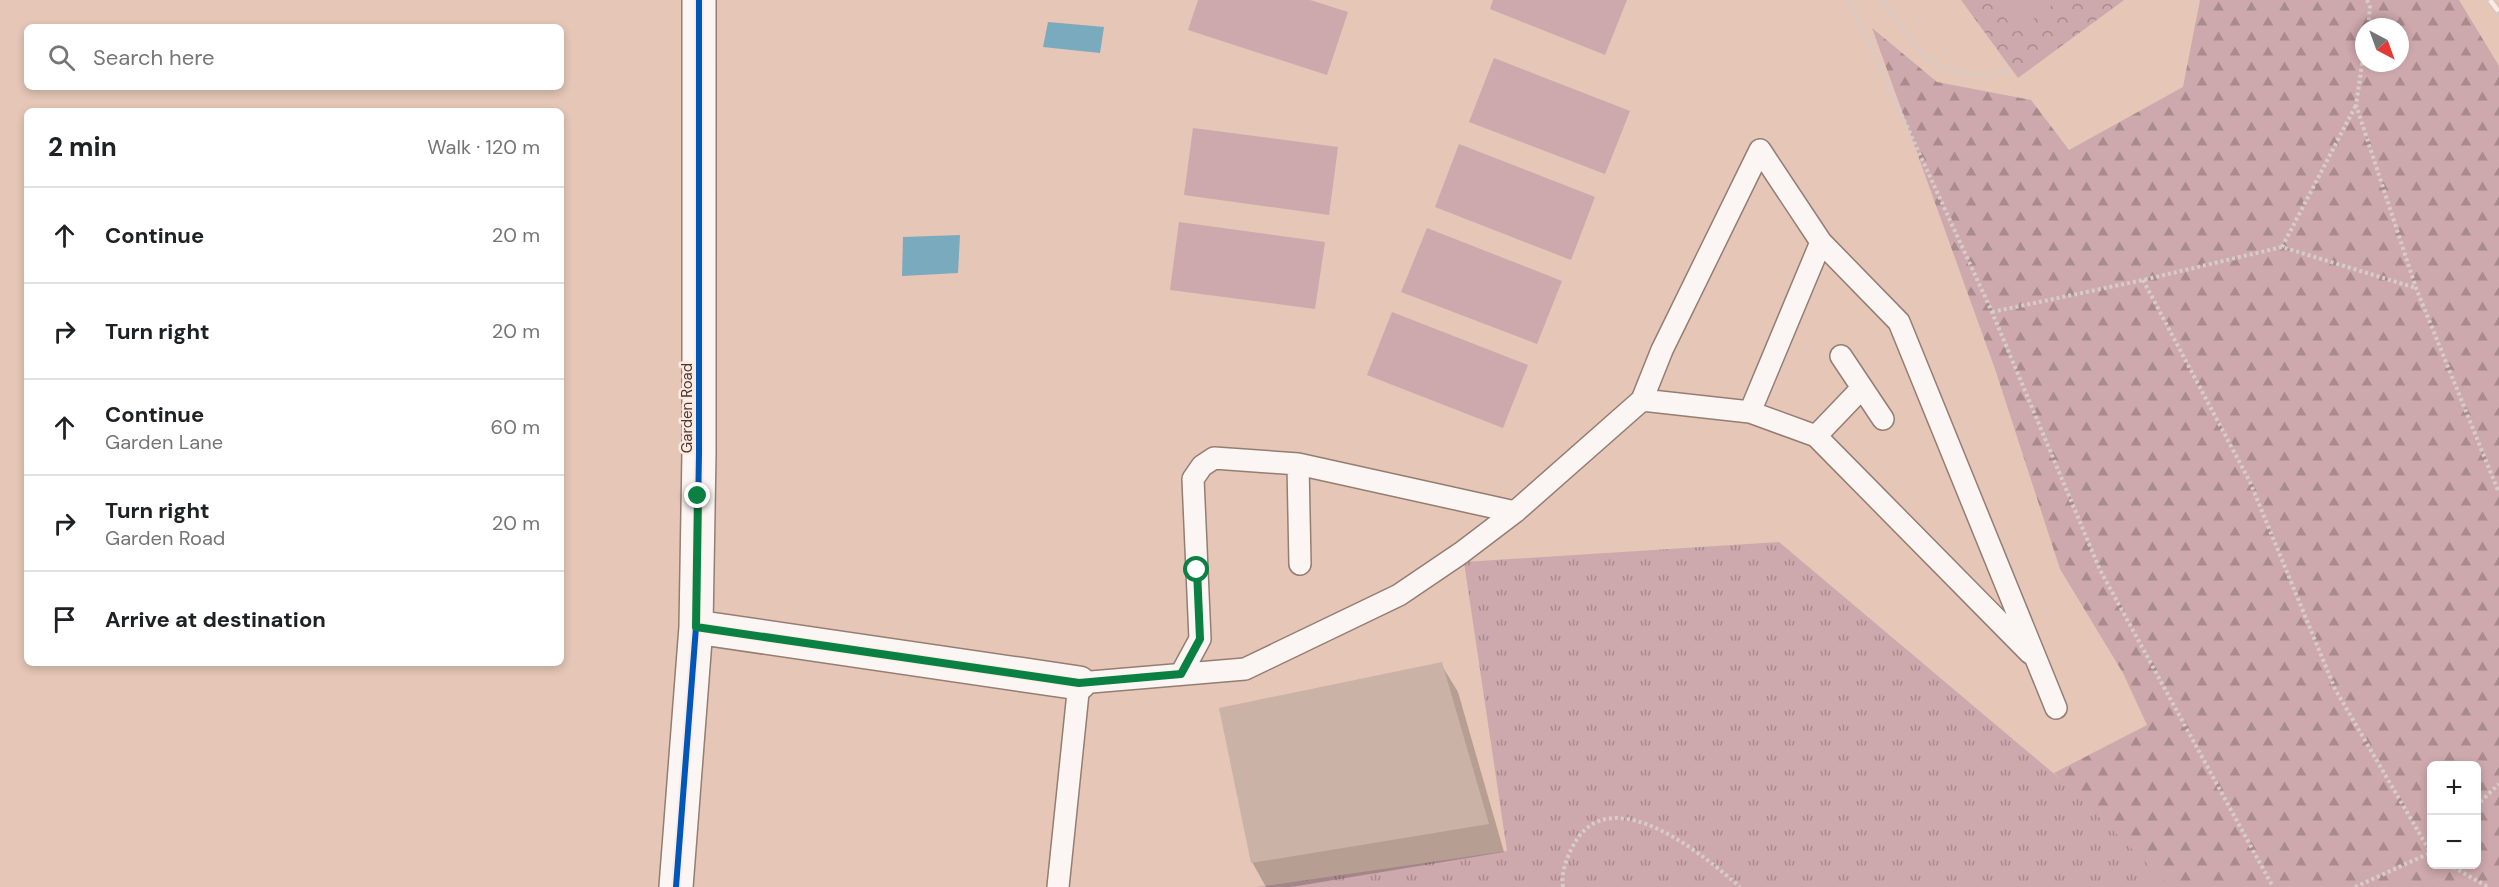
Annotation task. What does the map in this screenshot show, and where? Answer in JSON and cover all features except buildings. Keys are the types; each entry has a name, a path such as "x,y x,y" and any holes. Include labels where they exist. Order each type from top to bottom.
{"street":[{"name":"Garden Road","path":"676,887 696,627 699,453 699,0"},
{"path":"696,627 1079,683"}],"lane":[{"path":"1058,887 1079,683 1245,669 1399,595 1461,553 1515,512 1642,400 1662,350 1760,150 1821,242 1899,322 2056,708"},
{"path":"1750,412 1821,242"},
{"path":"1841,356 1883,419"},
{"path":"1816,436 1862,388"},
{"path":"1642,400 1750,412 1816,436 2037,660"},
{"path":"1181,674 1200,639 1193,479 1202,466 1214,458 1298,464 1515,512"},
{"path":"1298,464 1300,564"}],"path":[{"path":"1849,0 1992,312 2100,570 2272,887"},
{"path":"1881,0 1926,58 1944,67 1983,77 2011,69"},
{"path":"2367,0 2370,7 2369,18"},
{"path":"2282,247 2356,105 2361,72"},
{"path":"2356,105 2416,288 2499,493"},
{"path":"1992,312 2143,280 2282,247 2416,288"},
{"path":"2143,280 2250,482 2335,689 2427,847"},
{"path":"2481,801 2499,784"},
{"path":"1563,887 1561,881 1568,856 1575,842 1585,828 1609,817 1640,821 1668,835 1711,862 1740,887"},
{"path":"2355,887 2427,856"},
{"path":"2457,869 2488,887"}],"green space":[{"path":"1198,0 1310,0 1348,12 1327,75 1188,30"},
{"path":"1493,0 1627,0 1605,55 1490,9"},
{"path":"1961,0 2124,0 2018,78"},
{"path":"1992,0 2059,0 2016,32"},
{"path":"2200,0 2459,0 2499,66 2499,887 2171,887 2054,773 2147,725 2123,673 2060,569 1995,369 1872,28 1937,82 2031,100 2069,150 2183,87"},
{"path":"1494,58 1630,111 1605,174 1469,122"},
{"path":"1193,128 1338,147 1329,215 1184,195"},
{"path":"1459,144 1595,197 1571,260 1435,207"},
{"path":"1179,222 1325,242 1315,309 1170,290"},
{"path":"1427,228 1562,281 1537,344 1401,292"},
{"path":"1392,312 1528,365 1503,428 1367,375"},
{"path":"1779,542 2065,783 2172,887 1257,887 1507,851 1464,562"}],"water":[{"path":"1048,22 1104,27 1100,53 1043,47"},
{"path":"960,235 958,273 902,276 903,237"}],"railway":[{"path":"2490,0 2499,12"}],"cycle path":[{"path":"676,887 696,627 699,453 699,0"},
{"path":"696,627 1079,683"}],"route":[{"path":"698,496 696,627 1079,683 1181,674 1200,639 1197,570"}]}
